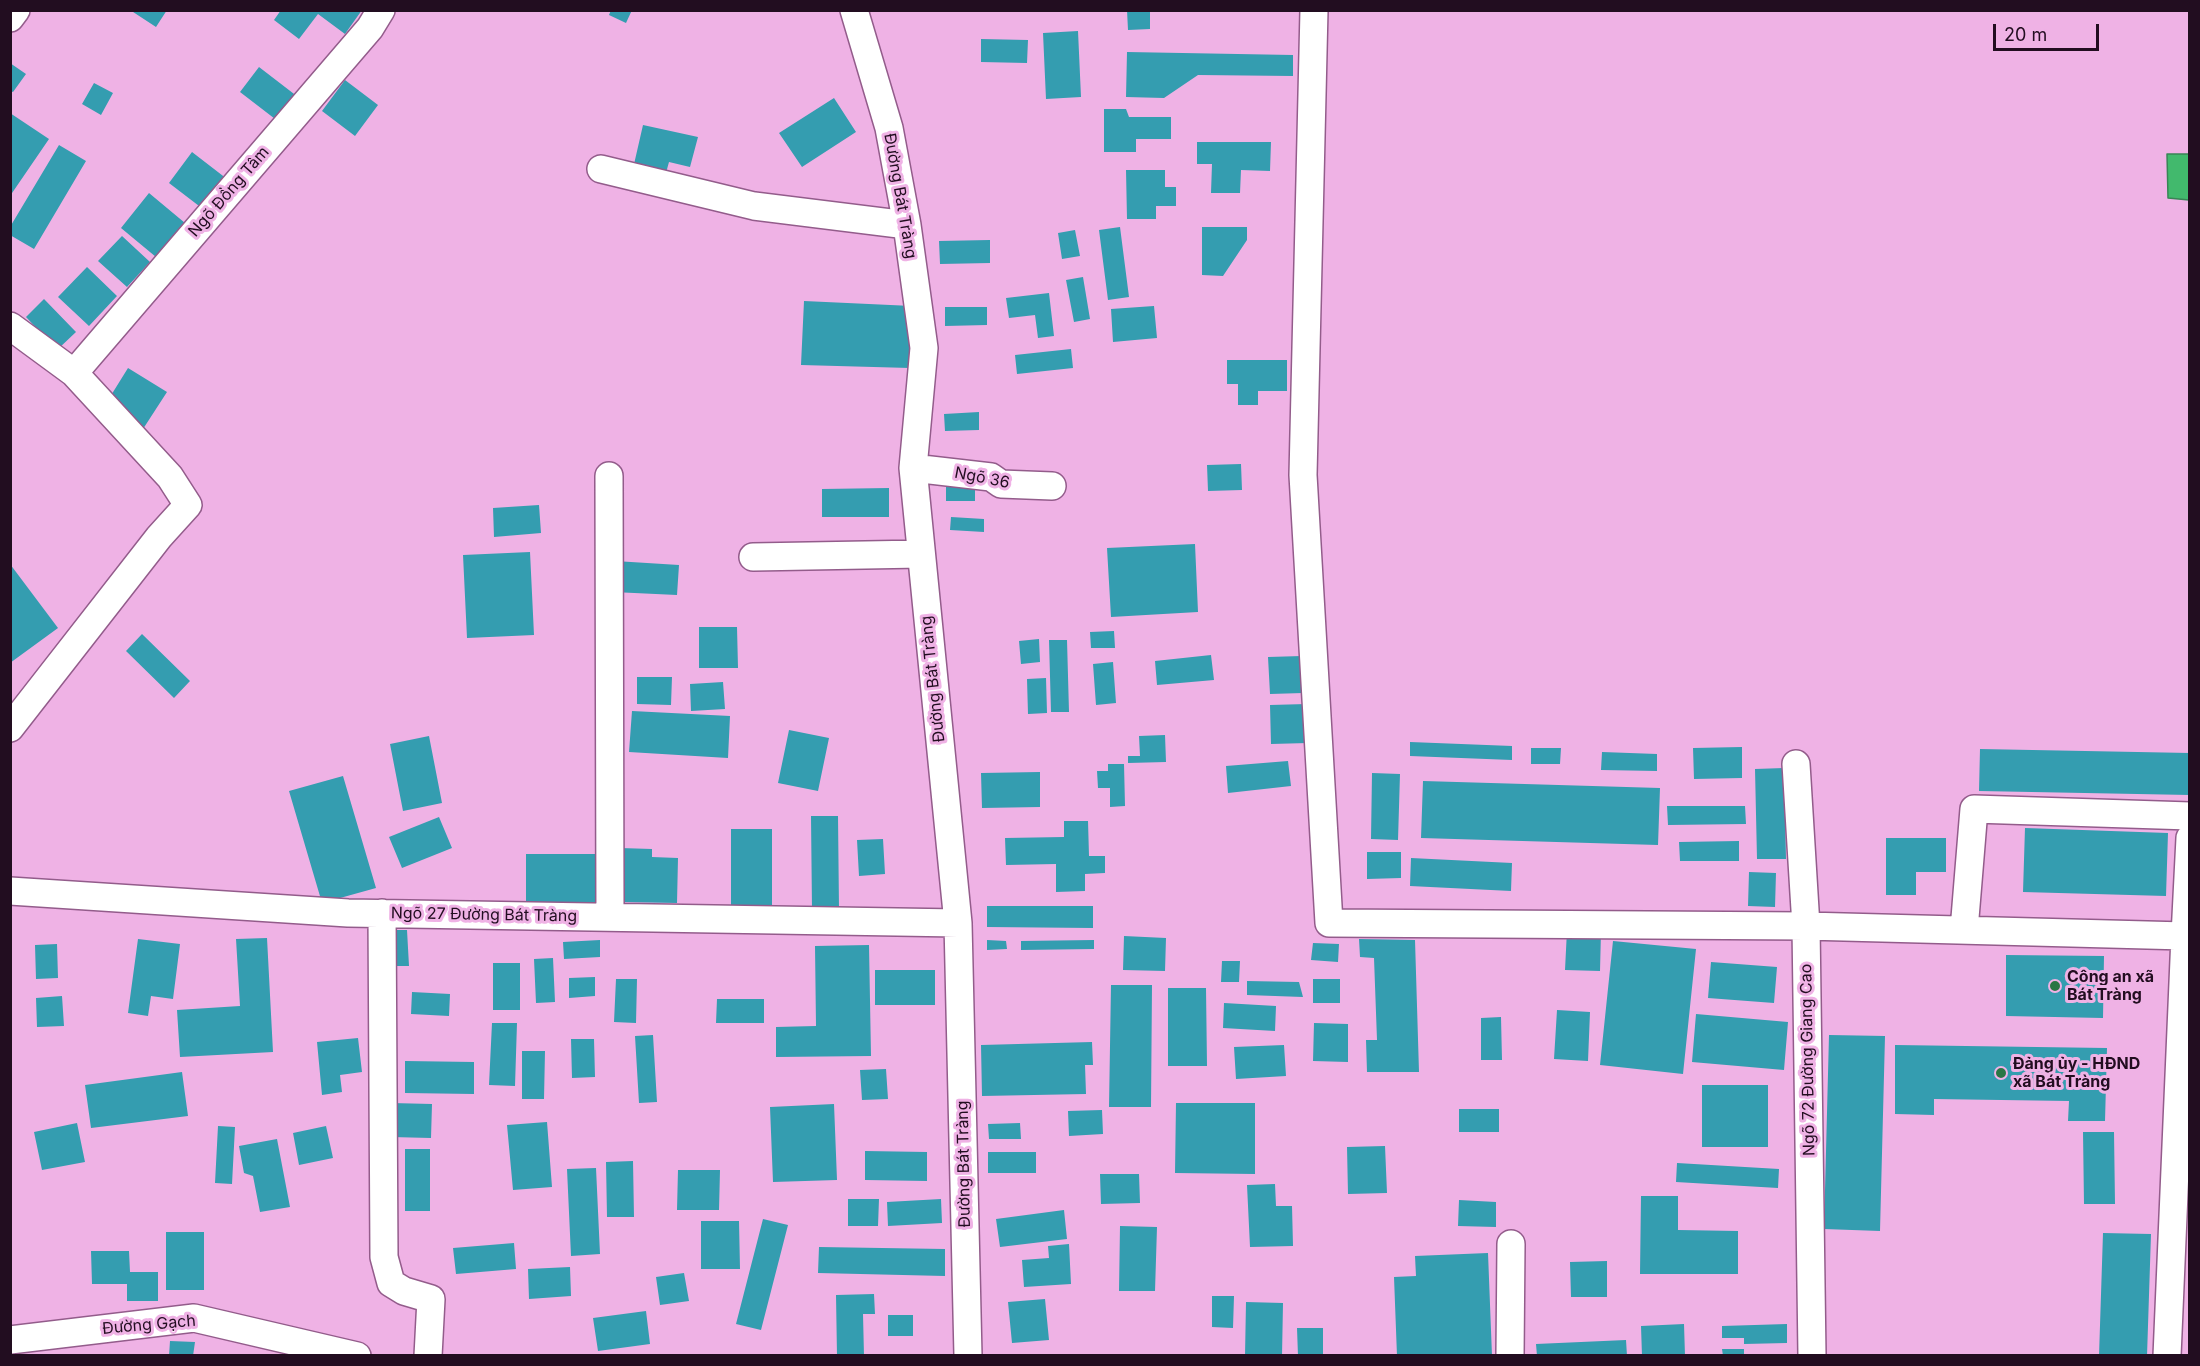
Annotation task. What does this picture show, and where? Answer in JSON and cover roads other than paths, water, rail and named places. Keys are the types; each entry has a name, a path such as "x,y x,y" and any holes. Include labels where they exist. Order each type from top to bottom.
{"street":[{"path":"10,18 16,10"},
{"name":"Ngõ Đồng Tâm","path":"74,373 370,28 381,10"},
{"name":"Đường Bát Tràng","path":"854,10 889,128 907,225 924,348 913,468 958,923 968,1356"},
{"path":"1314,10 1303,476 1329,923 1806,926 2185,936"},
{"path":"602,169 754,206 907,225"},
{"path":"10,326 74,373 170,477 188,505 159,537 10,728"},
{"name":"Ngõ 36","path":"913,468 991,477 1001,484 1052,486"},
{"path":"609,476 610,917"},
{"path":"753,557 921,554"},
{"name":"Ngõ 72 Đường Giang Cao","path":"1796,764 1806,926 1812,1356"},
{"path":"1964,930 1974,809 2190,816"},
{"path":"2167,1356 2190,838"},
{"name":"Ngõ 27 Đường Bát Tràng","path":"10,891 382,914 958,923"},
{"path":"382,914 384,1257 391,1283 404,1292 431,1299 428,1356"},
{"path":"1510,1356 1511,1244"},
{"name":"Đường Gạch","path":"10,1340 194,1318 272,1346 357,1356"}],"place":[{"name":"Công an xã Bát Tràng","path":"2055,986"},
{"name":"Đảng ủy - HĐND xã Bát Tràng","path":"2001,1073"}]}
